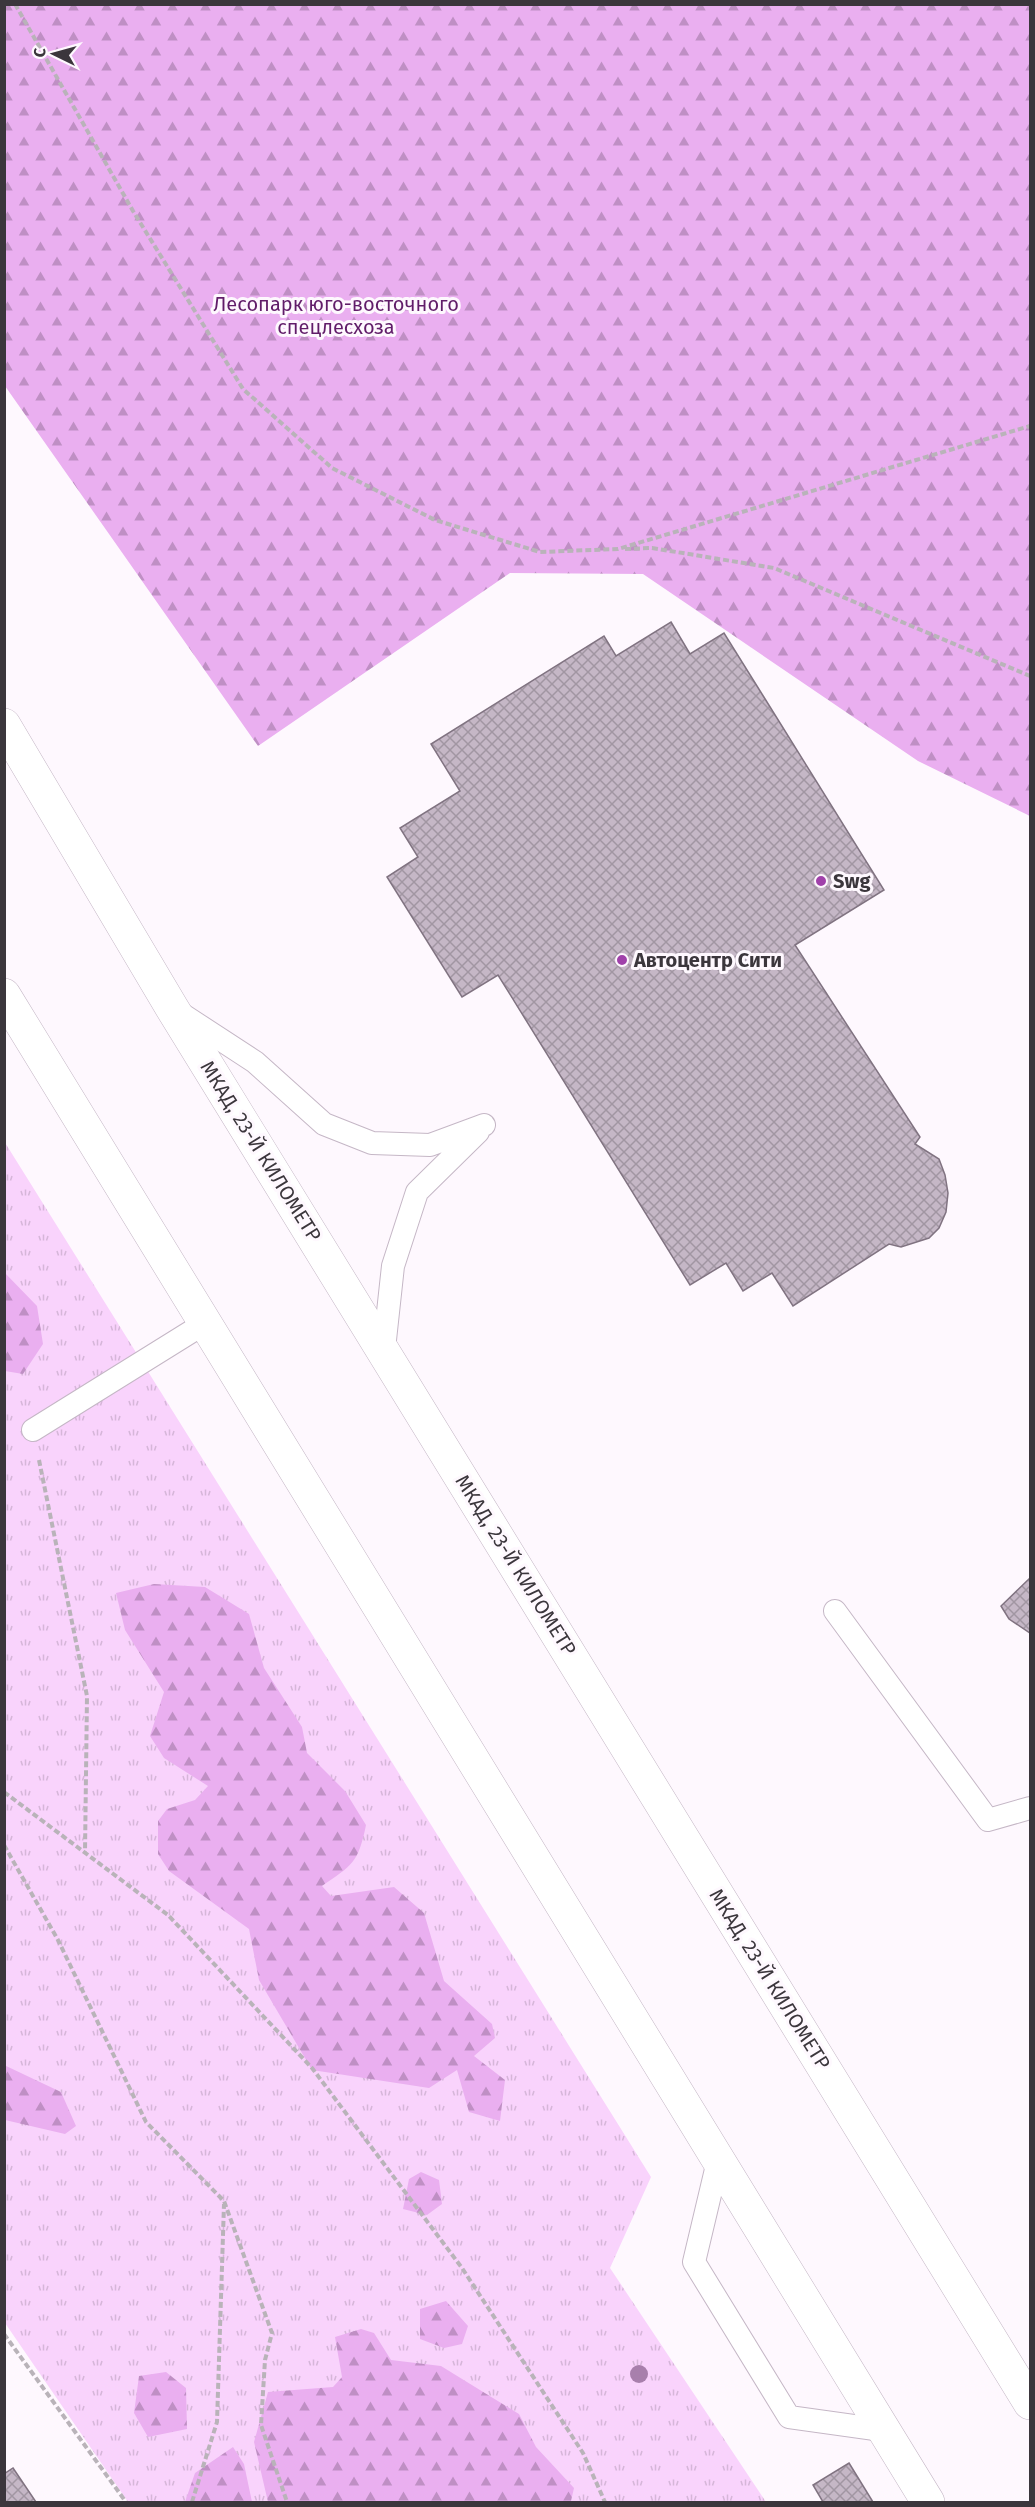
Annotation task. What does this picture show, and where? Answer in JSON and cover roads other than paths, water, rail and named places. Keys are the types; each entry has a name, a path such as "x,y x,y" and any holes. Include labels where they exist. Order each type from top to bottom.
{"highway":[{"name":"МКАД, 23-Й КИЛОМЕТР","path":"4,725 172,1008 384,1349 1030,2403"},
{"path":"4,995 928,2502"}],"lane":[{"path":"172,1008 255,1062 324,1124 372,1143 430,1144 484,1125 417,1192 393,1266 384,1349"},
{"path":"33,1430 205,1323"},
{"path":"835,1611 988,1820 1030,1808"},
{"path":"718,2161 694,2262 789,2416 882,2430"}],"place":[{"name":"Swg","path":"821,881"},
{"name":"Автоцентр Сити","path":"622,960"}],"park label":[{"name":"Лесопарк юго-восточного спецлесхоза","path":"336,316"}]}
